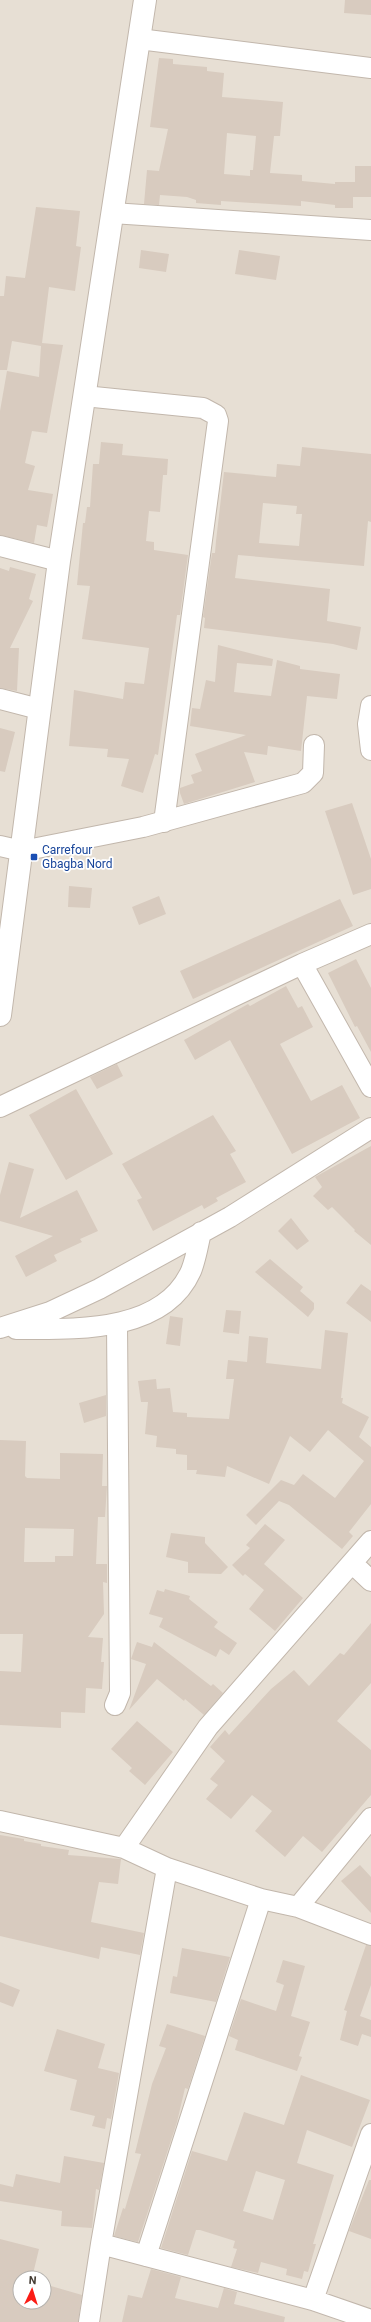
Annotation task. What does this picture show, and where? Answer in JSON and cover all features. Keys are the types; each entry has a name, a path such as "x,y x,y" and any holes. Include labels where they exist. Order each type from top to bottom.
{"street":[{"path":"0,1011 59,561 145,0"},
{"path":"139,39 371,68"},
{"path":"112,213 371,230"},
{"path":"84,396 203,408 216,415 218,421 164,822"},
{"path":"0,546 59,561"},
{"path":"0,699 39,709"},
{"path":"371,706 368,724 371,750"},
{"path":"0,846 22,851 164,822 303,783 313,773 314,744"},
{"path":"0,1107 302,964 371,934"},
{"path":"302,964 371,1087"},
{"path":"0,1328 57,1309 99,1289 202,1232 371,1128"},
{"path":"0,1328 62,1329 117,1324 158,1307 173,1296 190,1271 202,1232"},
{"path":"115,1705 120,1693 117,1324"},
{"path":"124,1848 208,1727 371,1541"},
{"path":"352,1563 371,1581"},
{"path":"298,1907 371,1818"},
{"path":"0,1821 124,1848 167,1868 260,1899 298,1907 371,1935"},
{"path":"89,2322 101,2244 167,1868"},
{"path":"146,2256 260,1899"},
{"path":"313,2300 371,2134"},
{"path":"101,2244 313,2300 371,2320"}],"shaded area":[{"path":"0,0 371,0 371,2322 0,2322"}],"building":[{"path":"345,0 371,0 371,15 344,13"},
{"path":"159,58 173,59 173,64 207,67 207,71 224,73 222,97 283,102 280,136 274,136 270,173 302,175 302,181 335,184 335,182 355,182 355,166 371,166 371,197 353,197 353,208 335,208 335,205 301,201 301,206 221,201 221,205 196,203 196,200 187,197 160,195 159,205 144,204 147,170 159,171 168,129 150,127","holes":["227,133 256,136 253,170 250,170 250,176 224,174"]},
{"path":"36,207 80,211 76,246 81,247 75,291 49,287 42,343 63,345 47,433 32,431 25,463 35,466 28,490 53,494 47,527 37,525 34,543 0,535 0,411 7,371 39,377 41,346 12,341 7,370 0,370 0,296 4,296 6,276 25,278"},
{"path":"141,250 169,254 166,272 139,268"},
{"path":"239,250 280,256 276,280 235,274"},
{"path":"101,442 123,444 122,455 168,459 167,475 163,475 160,512 149,511 146,541 154,542 154,550 188,555 180,615 177,615 158,755 155,754 143,793 121,786 129,759 107,757 108,749 69,746 74,690 123,699 125,682 144,684 149,648 82,639 90,586 77,585 83,523 85,523 87,507 90,507 93,464 99,464"},
{"path":"302,447 371,454 371,522 368,521 364,566 238,555 235,578 330,589 327,621 361,627 357,650 333,644 204,628 205,618 203,617 212,553 215,553 224,472 276,477 277,464 300,466","holes":["263,503 297,506 296,514 302,514 299,546 259,543"]},
{"path":"10,567 36,574 29,599 33,601 10,648 19,648 17,691 0,688 0,568 9,571"},
{"path":"218,645 273,659 272,666 237,663 234,692 271,696 277,660 300,666 300,669 340,674 337,699 307,696 301,751 268,746 267,755 244,752 255,782 184,804 180,793 180,788 194,783 191,775 202,771 195,754 246,735 190,726 192,708 200,709 206,680 215,682"},
{"path":"0,728 15,732 5,772 0,771"},
{"path":"352,803 371,859 371,889 353,895 325,811"},
{"path":"69,886 92,888 90,908 68,907"},
{"path":"159,896 166,914 139,925 132,907"},
{"path":"340,899 353,926 193,999 180,971"},
{"path":"356,959 371,988 371,1052 357,1026 355,1027 328,973"},
{"path":"286,986 298,1008 302,1006 313,1027 280,1044 311,1101 342,1085 360,1118 292,1154 230,1040 195,1060 184,1040 248,1004 250,1006"},
{"path":"117,1064 123,1076 97,1089 90,1077"},
{"path":"76,1089 113,1154 66,1180 29,1115"},
{"path":"213,1115 236,1151 230,1154 246,1182 216,1198 218,1201 204,1209 202,1205 153,1231 137,1200 142,1198 122,1164"},
{"path":"371,1146 371,1245 354,1231 355,1230 332,1207 328,1210 313,1196 322,1187 315,1177"},
{"path":"9,1162 34,1169 20,1218 77,1190 98,1231 80,1239 82,1242 54,1255 57,1261 26,1277 15,1256 53,1236 0,1221 0,1195"},
{"path":"291,1218 309,1241 297,1250 278,1231"},
{"path":"270,1259 303,1287 300,1291 314,1303 314,1309 308,1317 255,1272"},
{"path":"361,1284 371,1291 371,1322 346,1303"},
{"path":"226,1310 241,1311 239,1334 223,1332"},
{"path":"170,1316 183,1318 180,1346 166,1344"},
{"path":"325,1330 348,1333 341,1398 343,1398 342,1403 369,1417 359,1437 371,1447 371,1504 349,1532 353,1536 342,1549 289,1505 279,1501 256,1525 246,1515 281,1480 294,1485 303,1474 335,1498 364,1461 328,1430 310,1452 290,1436 269,1484 227,1466 225,1477 196,1474 197,1470 187,1470 187,1455 176,1454 176,1449 156,1447 157,1436 145,1434 148,1402 141,1402 138,1381 156,1379 157,1389 170,1388 173,1412 187,1413 187,1417 229,1419 234,1379 226,1379 228,1360 247,1362 249,1336 268,1338 266,1363 321,1369"},
{"path":"106,1395 106,1416 84,1423 79,1403"},
{"path":"0,1440 26,1441 25,1476 27,1478 60,1479 60,1453 103,1454 102,1486 107,1486 105,1517 98,1517 96,1564 107,1564 107,1583 103,1582 104,1614 88,1637 103,1638 101,1662 104,1662 102,1689 86,1688 85,1713 61,1712 61,1728 0,1725 0,1671 21,1672 23,1634 0,1634","holes":["25,1528 74,1529 73,1556 55,1556 55,1562 24,1562"]},
{"path":"265,1524 285,1540 264,1564 303,1598 275,1631 249,1609 264,1590 245,1574 243,1576 232,1565 250,1548 246,1545"},
{"path":"171,1533 205,1537 205,1543 228,1567 221,1574 188,1573 188,1562 166,1557"},
{"path":"165,1589 190,1596 189,1599 218,1622 214,1627 237,1643 229,1655 220,1649 216,1657 159,1627 163,1618 149,1614 157,1590 164,1592"},
{"path":"371,1623 371,1683 337,1721 371,1750 371,1795 322,1852 303,1836 285,1857 255,1831 272,1811 252,1795 231,1819 206,1799 218,1785 210,1779 225,1761 210,1747 225,1730 229,1735 271,1689 294,1670 309,1686 340,1653 344,1655"},
{"path":"137,1642 152,1647 154,1642 211,1686 213,1684 223,1693 204,1715 157,1679 129,1710 146,1664 131,1659"},
{"path":"137,1721 173,1752 145,1785 129,1771 132,1768 111,1749"},
{"path":"0,1835 24,1839 24,1841 41,1844 41,1846 69,1850 68,1855 121,1859 118,1884 99,1882 91,1922 144,1933 140,1955 101,1947 99,1959 0,1936"},
{"path":"360,1865 371,1877 371,1913 341,1881"},
{"path":"366,1945 371,1946 371,1985 360,2016 371,2020 371,2037 362,2034 358,2046 340,2040 347,2011 344,2010"},
{"path":"182,1948 230,1957 216,2002 170,1993 173,1976 177,1977"},
{"path":"283,1960 305,1966 291,2016 310,2022 299,2056 302,2057 297,2071 235,2050 238,2040 229,2036 241,1999 276,2011 284,1985 276,1982"},
{"path":"0,1982 20,1990 13,2007 0,2002"},
{"path":"167,2024 205,2036 188,2089 185,2088 177,2122 138,2242 114,2236 123,2208 125,2209 141,2154 135,2153 152,2084 166,2048 159,2046"},
{"path":"57,2029 105,2044 98,2068 119,2073 111,2119 107,2118 105,2129 92,2126 95,2116 70,2110 77,2080 44,2071"},
{"path":"301,2075 370,2100 352,2147 307,2130 297,2163 334,2175 313,2244 316,2244 308,2272 304,2271 302,2279 286,2275 287,2269 261,2262 258,2273 231,2267 237,2249 233,2248 235,2241 200,2230 196,2230 188,2255 161,2248 192,2151 227,2161 244,2112 284,2125","holes":["256,2171 285,2180 273,2220 243,2211"]},
{"path":"64,2156 104,2163 99,2190 96,2189 92,2228 61,2226 62,2211 0,2201 0,2184 13,2187 16,2174 60,2183"},
{"path":"369,2180 371,2180 371,2239 349,2231"},
{"path":"0,2239 39,2249 34,2270 12,2270 12,2310 52,2310 52,2286 82,2295 78,2322 0,2322"},
{"path":"151,2269 181,2277 175,2298 218,2308 224,2288 237,2292 234,2304 285,2317 284,2322 122,2322 128,2295 142,2298"}],"place":[{"name":"Carrefour Gbagba Nord","path":"34,857"}]}
